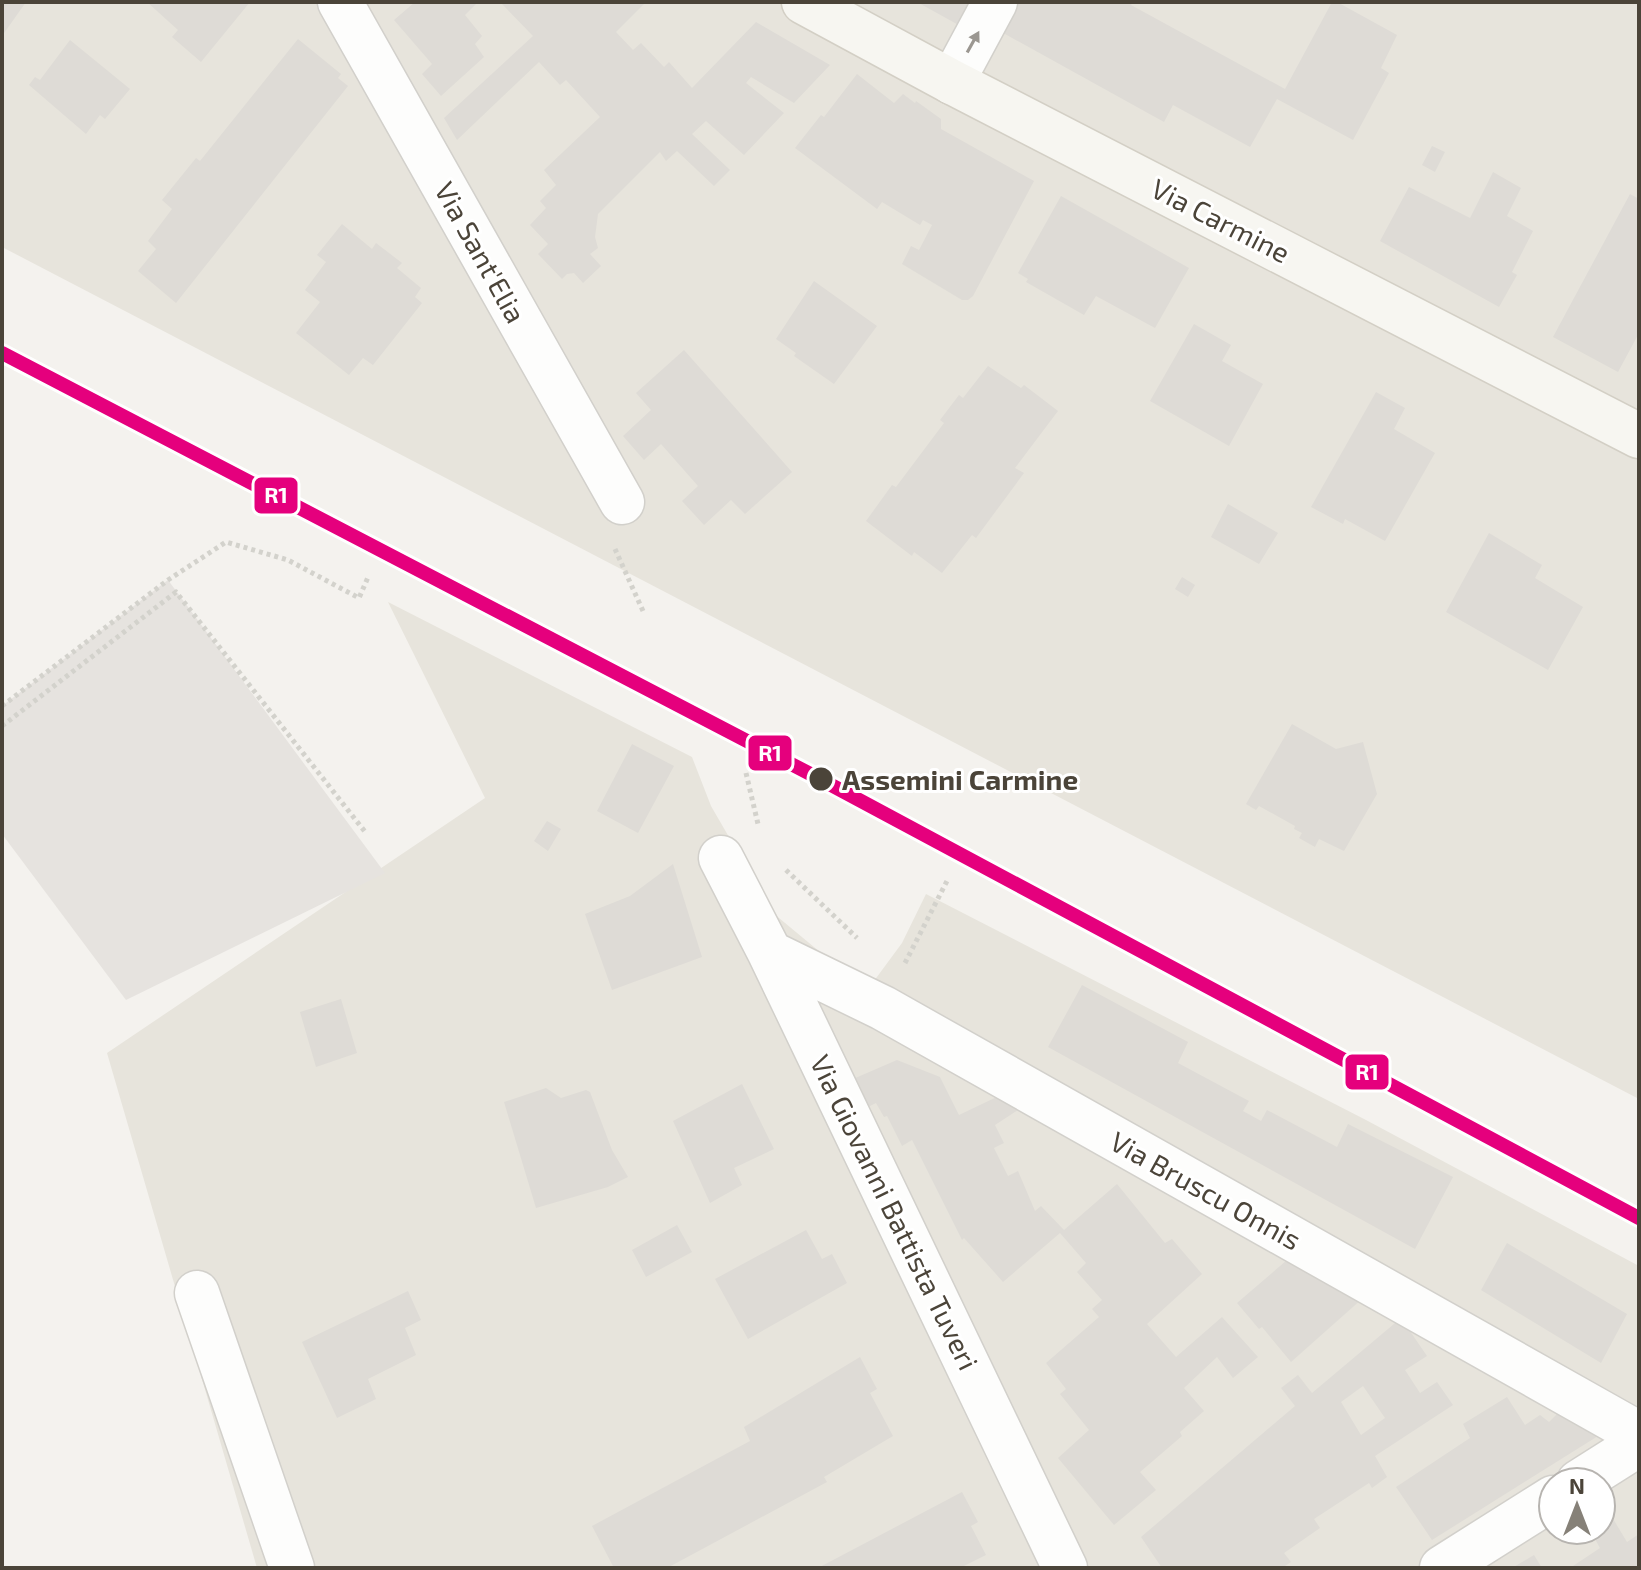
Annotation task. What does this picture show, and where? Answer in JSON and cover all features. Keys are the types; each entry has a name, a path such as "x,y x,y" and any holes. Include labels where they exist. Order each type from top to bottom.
{"main road":[{"name":"Via Carmine","path":"804,2 952,82 1637,429"}],"street":[{"name":"Via Sant'Elia","path":"340,2 622,502"},
{"path":"952,82 995,2"},
{"name":"Via Giovanni Battista Tuveri","path":"721,858 770,953 1065,1568"},
{"name":"Via Bruscu Onnis","path":"770,953 883,1008 1639,1434"},
{"path":"197,1293 292,1568"},
{"path":"1604,1466 1639,1444"},
{"path":"1442,1568 1537,1508"}],"path":[{"path":"2,706 168,580 226,542 288,560 359,598 369,575"},
{"path":"2,726 176,592 366,833"},
{"path":"746,773 758,824 764,834"},
{"path":"782,866 860,941"},
{"path":"901,972 948,879"},
{"path":"894,957 905,963"}],"shaded area":[{"path":"2,2 1639,2 1639,1099 2,247"},
{"path":"168,580 385,873 126,1000 2,834 2,706"},
{"path":"388,602 692,757 711,806 773,913 826,957 871,985 902,943 926,894 1366,1120 1639,1266 1639,1568 257,1568 107,1053 485,798"}],"building":[{"path":"2,2 26,2 2,36"},
{"path":"147,2 250,2 201,62 172,37 178,30"},
{"path":"415,2 478,2 465,15 482,36 475,44 484,57 441,96 422,74 432,64 394,20"},
{"path":"500,2 646,2 616,32 633,50 641,43 664,67 669,62 692,88 756,22 830,65 794,103 751,77 746,83 784,113 744,155 706,121 692,134 730,170 714,186 677,151 666,161 660,152 598,214 595,237 598,248 590,254 601,266 583,283 574,273 562,279 538,254 548,244 530,225 546,208 540,201 556,185 544,170 600,117 566,80 560,85 539,62 457,140 444,118 533,36"},
{"path":"917,2 979,2 964,28"},
{"path":"1010,2 1133,2 1131,5 1285,89 1332,2 1397,35 1381,68 1389,73 1353,140 1277,99 1250,147 1173,105 1164,122 996,29"},
{"path":"298,39 341,74 338,78 348,86 176,303 138,271 156,249 148,241 172,209 162,200 196,158 200,161"},
{"path":"70,40 130,89 105,119 100,115 86,134 29,85 35,77 40,80"},
{"path":"857,74 894,103 903,94 916,101 941,119 941,129 1034,181 973,296 968,300 962,300 902,264 911,246 919,250 932,225 923,220 920,225 882,202 877,209 795,148"},
{"path":"1432,146 1445,152 1435,172 1422,165"},
{"path":"1493,172 1521,188 1507,216 1533,231 1512,272 1517,275 1499,307 1380,241 1409,187 1470,218"},
{"path":"1630,194 1639,199 1639,333 1618,372 1553,337"},
{"path":"1061,196 1189,268 1155,328 1096,296 1084,315 1026,282 1028,279 1018,273"},
{"path":"342,224 372,249 376,243 402,263 397,268 421,288 415,297 422,303 373,365 363,358 349,375 296,333 320,302 305,290 326,262 317,255"},
{"path":"814,281 877,326 834,384 776,339"},
{"path":"1194,324 1231,345 1222,361 1263,384 1229,446 1150,401"},
{"path":"684,350 792,472 745,514 731,500 704,525 682,501 698,486 661,444 644,460 623,436 651,410 636,393"},
{"path":"988,366 1021,388 1024,385 1058,411 1015,468 1024,473 976,538 972,535 942,573 914,552 912,556 866,521 944,423 940,420 959,395 963,398"},
{"path":"1376,392 1405,408 1394,429 1435,453 1385,541 1345,519 1343,524 1311,507"},
{"path":"1228,504 1278,533 1259,564 1211,537"},
{"path":"1489,533 1542,565 1535,578 1583,607 1548,670 1446,612"},
{"path":"1182,577 1195,585 1188,597 1175,589"},
{"path":"1292,724 1336,749 1363,742 1377,794 1344,851 1319,839 1315,847 1299,838 1302,833 1294,829 1295,826 1259,806 1256,810 1246,804"},
{"path":"632,744 674,766 638,833 597,811"},
{"path":"547,821 561,829 548,851 534,841"},
{"path":"673,864 702,957 612,990 585,914 630,896"},
{"path":"1082,985 1188,1042 1178,1063 1249,1101 1243,1111 1261,1121 1267,1110 1337,1147 1348,1124 1453,1177 1415,1249 1048,1047"},
{"path":"341,999 357,1053 316,1067 300,1012"},
{"path":"897,1060 940,1077 959,1115 1003,1094 1024,1106 995,1125 1004,1143 994,1148 1008,1176 1018,1171 1035,1211 1041,1206 1064,1230 1117,1184 1165,1243 1172,1239 1202,1274 1147,1324 1176,1357 1222,1317 1258,1357 1233,1378 1217,1357 1184,1388 1204,1411 1180,1432 1182,1436 1140,1472 1156,1490 1114,1525 1058,1458 1089,1430 1060,1394 1066,1389 1046,1363 1099,1317 1092,1309 1102,1300 1077,1272 1086,1263 1060,1233 1003,1282 964,1238 962,1240 912,1140 902,1146 887,1116 884,1117 876,1103 868,1107 853,1079"},
{"path":"742,1084 774,1149 734,1168 742,1185 710,1203 673,1121"},
{"path":"546,1088 561,1098 586,1090 590,1092 612,1150 628,1177 608,1187 536,1208 504,1102"},
{"path":"677,1225 692,1252 646,1277 632,1250"},
{"path":"806,1230 822,1259 832,1254 847,1283 748,1339 715,1279"},
{"path":"1507,1243 1627,1314 1601,1363 1481,1290"},
{"path":"1294,1254 1363,1298 1291,1362 1237,1303"},
{"path":"408,1291 421,1320 405,1328 416,1355 368,1379 376,1399 337,1418 302,1342"},
{"path":"1401,1318 1427,1356 1405,1370 1420,1393 1437,1382 1453,1405 1375,1456 1387,1477 1372,1488 1369,1483 1314,1519 1320,1528 1284,1553 1291,1562 1282,1568 1162,1568 1141,1537 1295,1406 1281,1388 1298,1375 1312,1393","holes":["1363,1386 1385,1418 1361,1435 1341,1402"]},
{"path":"860,1357 877,1389 870,1393 893,1436 824,1477 827,1482 667,1568 614,1568 592,1526 750,1441 744,1427"},
{"path":"1507,1397 1525,1425 1540,1415 1549,1422 1559,1412 1598,1436 1550,1466 1537,1466 1537,1474 1432,1540 1396,1487 1470,1438 1463,1424"},
{"path":"962,1492 978,1522 971,1526 986,1555 960,1568 818,1568"},
{"path":"1617,1525 1627,1542 1639,1534 1639,1568 1570,1568 1600,1548 1617,1546"},
{"path":"1534,1555 1542,1568 1512,1568"}],"transit line":[{"name":"R1","path":"2,353 820,779 1639,1218"}],"place":[{"name":"Assemini Carmine","path":"821,779"}]}
